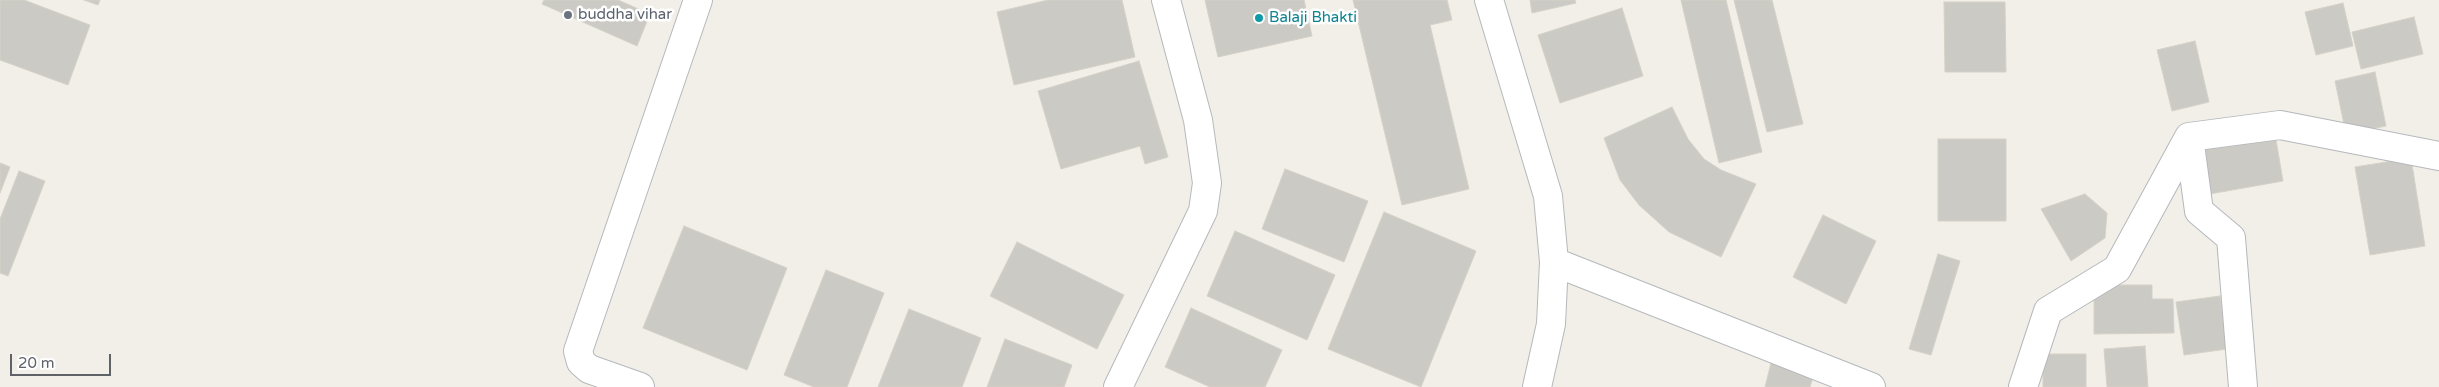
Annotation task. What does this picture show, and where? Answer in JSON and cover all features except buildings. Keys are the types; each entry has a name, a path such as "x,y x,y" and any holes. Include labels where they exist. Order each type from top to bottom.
{"street":[{"path":"640,387 589,369 581,362 578,351 698,0"},
{"path":"1118,387 1203,211 1207,183 1198,120 1166,0"},
{"path":"1489,0 1548,196 1554,262 1550,324 1537,387"},
{"path":"2189,137 2280,125 2439,156"},
{"path":"2023,387 2048,311 2117,269 2189,137"},
{"path":"2189,137 2199,211 2231,238 2243,387"},
{"path":"1554,262 1837,381 1871,387"}],"place":[{"name":"buddha vihar","path":"568,15"},
{"name":"Balaji Bhakti","path":"1259,18"}]}
